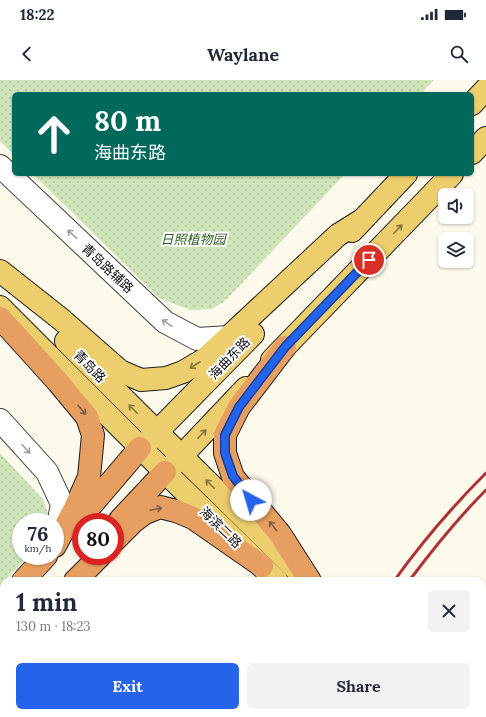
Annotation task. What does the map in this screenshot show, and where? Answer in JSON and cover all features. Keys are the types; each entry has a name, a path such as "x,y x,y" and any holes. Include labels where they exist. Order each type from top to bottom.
{"highway":[{"path":"0,318 58,382 87,417 92,435 89,477 64,528"},
{"path":"285,347 239,407 225,435 225,453 233,476 280,534 307,577"},
{"name":"海曲东路","path":"64,535 140,448"},
{"path":"124,515 165,472"},
{"path":"124,531 144,513 160,507 176,511 193,518 262,566"},
{"path":"27,577 38,565"},
{"path":"66,577 77,565"},
{"path":"79,577 91,565"}],"main road":[{"path":"474,102 486,89"},
{"path":"474,151 486,138"},
{"name":"海曲东路","path":"140,448 157,433 404,176"},
{"path":"165,472 450,176"},
{"path":"0,271 62,320 120,371 141,380 166,378 183,372 205,359 338,235 362,220"},
{"name":"青岛路","path":"0,275 157,433 182,456"},
{"name":"青岛路","path":"0,307 165,472"},
{"name":"海滨二路","path":"182,456 305,577"},
{"name":"海滨二路","path":"165,472 273,577"}],"street":[{"name":"青岛路辅路","path":"0,166 165,322 197,339 230,336"},
{"path":"0,420 47,472 62,504 60,513"}],"green space":[{"path":"0,80 434,80 423,92 12,92 12,153 0,141"},
{"name":"日照植物园","path":"35,176 343,176 225,301 212,309 190,310 159,298"},
{"path":"0,453 43,499 48,513 12,513 12,565 20,565 8,577 0,577"}],"railway":[{"path":"397,577 415,552 438,525 486,473"},
{"path":"412,577 446,534 486,490"}],"route":[{"path":"251,500 233,476 225,453 225,435 239,407 285,347 369,260"}]}
